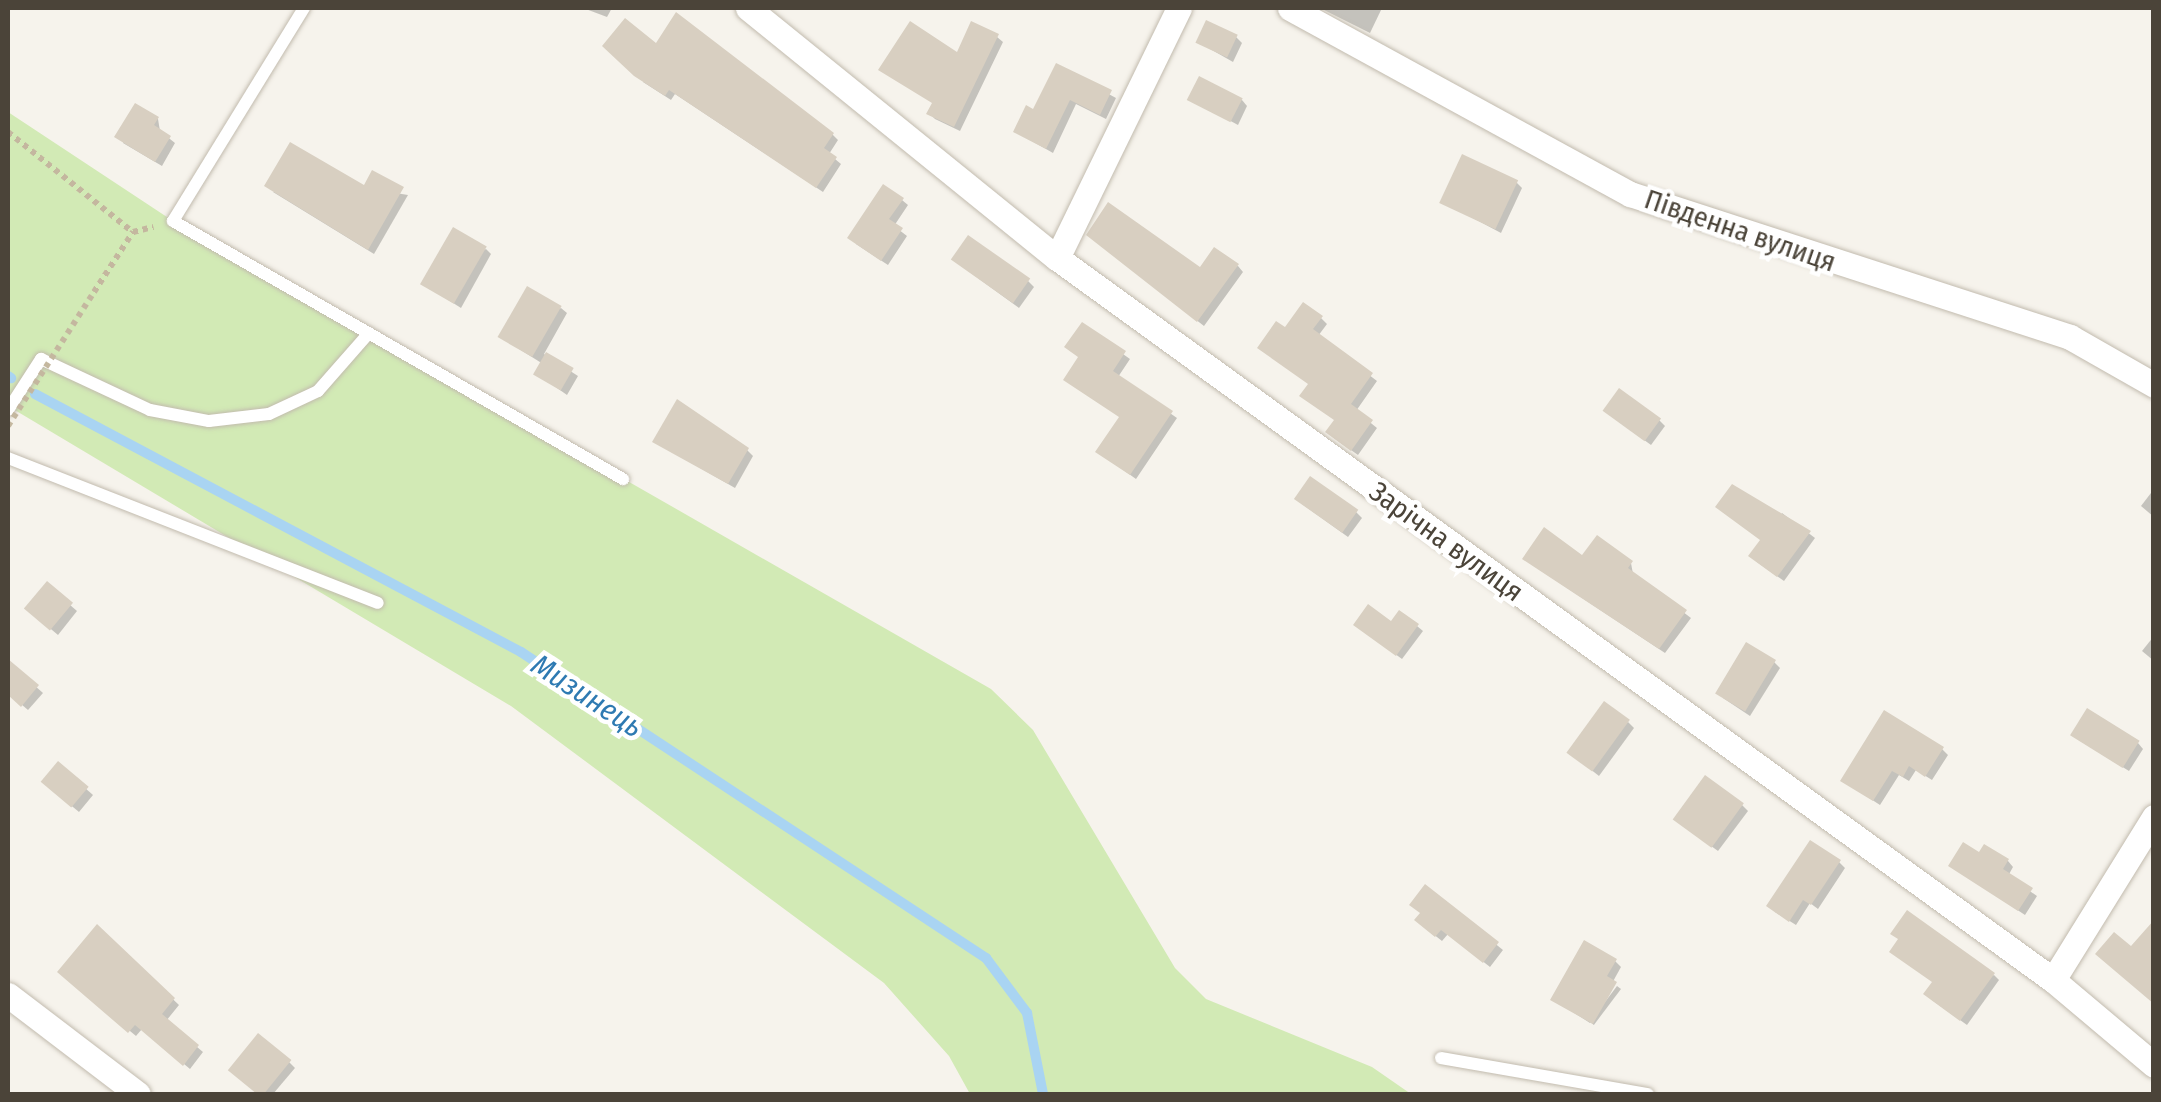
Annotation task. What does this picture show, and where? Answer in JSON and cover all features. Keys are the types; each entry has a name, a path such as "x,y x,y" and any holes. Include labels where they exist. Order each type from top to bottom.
{"street":[{"name":"Зарічна вулиця","path":"748,8 1058,258 2054,980 2154,1065"},
{"path":"1058,258 1179,8"},
{"name":"Південна вулиця","path":"1290,8 1630,194 2070,338 2154,386"},
{"path":"2054,980 2154,817"},
{"path":"8,995 138,1094"}],"lane":[{"path":"304,8 173,220 623,479"},
{"path":"8,410 41,359 150,410 209,422 269,414 318,391 369,333"},
{"path":"8,458 378,603"},
{"path":"1441,1058 1648,1094"}],"path":[{"path":"8,132 133,232 8,426"}],"green space":[{"path":"8,112 173,221 991,689 1033,730 1175,968 1206,999 1372,1067 1411,1094 970,1094 949,1056 884,983 511,706 8,406"}],"building":[{"path":"676,12 834,133 824,148 837,157 816,188 669,90 665,96 634,76 602,46 625,18 656,43"},
{"path":"1206,20 1238,35 1227,57 1195,43"},
{"path":"910,21 957,52 971,21 999,34 954,127 926,114 932,103 878,70"},
{"path":"1056,63 1112,90 1100,115 1070,100 1046,149 1013,132 1026,105 1033,109"},
{"path":"1199,76 1243,98 1230,122 1187,100"},
{"path":"135,103 159,117 154,125 171,136 155,162 114,137"},
{"path":"290,142 364,185 372,170 404,187 368,250 264,186"},
{"path":"1462,154 1518,180 1495,229 1439,203"},
{"path":"883,184 904,198 889,219 903,228 881,261 847,238"},
{"path":"1108,202 1200,267 1214,247 1239,264 1197,322 1086,235"},
{"path":"453,227 487,247 454,304 420,284"},
{"path":"968,235 1030,279 1013,303 951,260"},
{"path":"527,286 562,306 532,357 498,337"},
{"path":"1303,302 1323,316 1313,329 1373,373 1351,404 1373,420 1351,451 1325,432 1334,420 1299,396 1308,384 1257,348 1276,321 1285,327"},
{"path":"1082,322 1126,351 1113,371 1173,411 1130,475 1095,452 1119,417 1063,380 1078,357 1064,347"},
{"path":"546,352 574,368 561,391 533,375"},
{"path":"1619,388 1661,419 1645,441 1603,411"},
{"path":"677,399 749,448 728,484 652,442"},
{"path":"1310,476 1358,510 1342,533 1294,499"},
{"path":"1732,484 1811,531 1777,577 1748,556 1760,540 1715,507"},
{"path":"1544,527 1582,555 1597,535 1633,561 1628,568 1687,610 1659,649 1522,559"},
{"path":"47,581 73,603 50,630 24,609"},
{"path":"1368,604 1391,621 1399,610 1419,624 1396,656 1353,625"},
{"path":"1746,642 1776,660 1745,711 1715,693"},
{"path":"8,659 39,685 21,707 8,695"},
{"path":"1604,701 1630,720 1592,772 1566,753"},
{"path":"2087,708 2140,741 2123,768 2070,735"},
{"path":"1884,710 1944,747 1925,777 1909,766 1903,777 1892,771 1873,801 1840,781"},
{"path":"58,761 89,787 71,807 41,782"},
{"path":"1705,775 1744,803 1712,848 1673,819"},
{"path":"1810,840 1841,860 1811,905 1803,900 1789,922 1766,906"},
{"path":"1963,842 1979,852 1984,844 2009,859 2003,869 2033,888 2018,911 1948,866"},
{"path":"1425,884 1499,942 1483,963 1441,930 1435,937 1414,920 1420,913 1409,905"},
{"path":"1907,910 1995,973 1960,1021 1923,994 1932,982 1889,952 1898,939 1890,934"},
{"path":"2154,920 2154,1004 2095,954 2114,932 2131,946"},
{"path":"97,924 175,998 162,1014 199,1045 183,1066 135,1025 128,1033 57,972"},
{"path":"1584,940 1617,959 1607,976 1617,982 1593,1024 1550,1000"},
{"path":"258,1033 291,1060 264,1094 257,1094 228,1070"}],"waterway":[{"name":"Мизинець","path":"35,394 521,652 986,958 1027,1013 1043,1094"}]}
